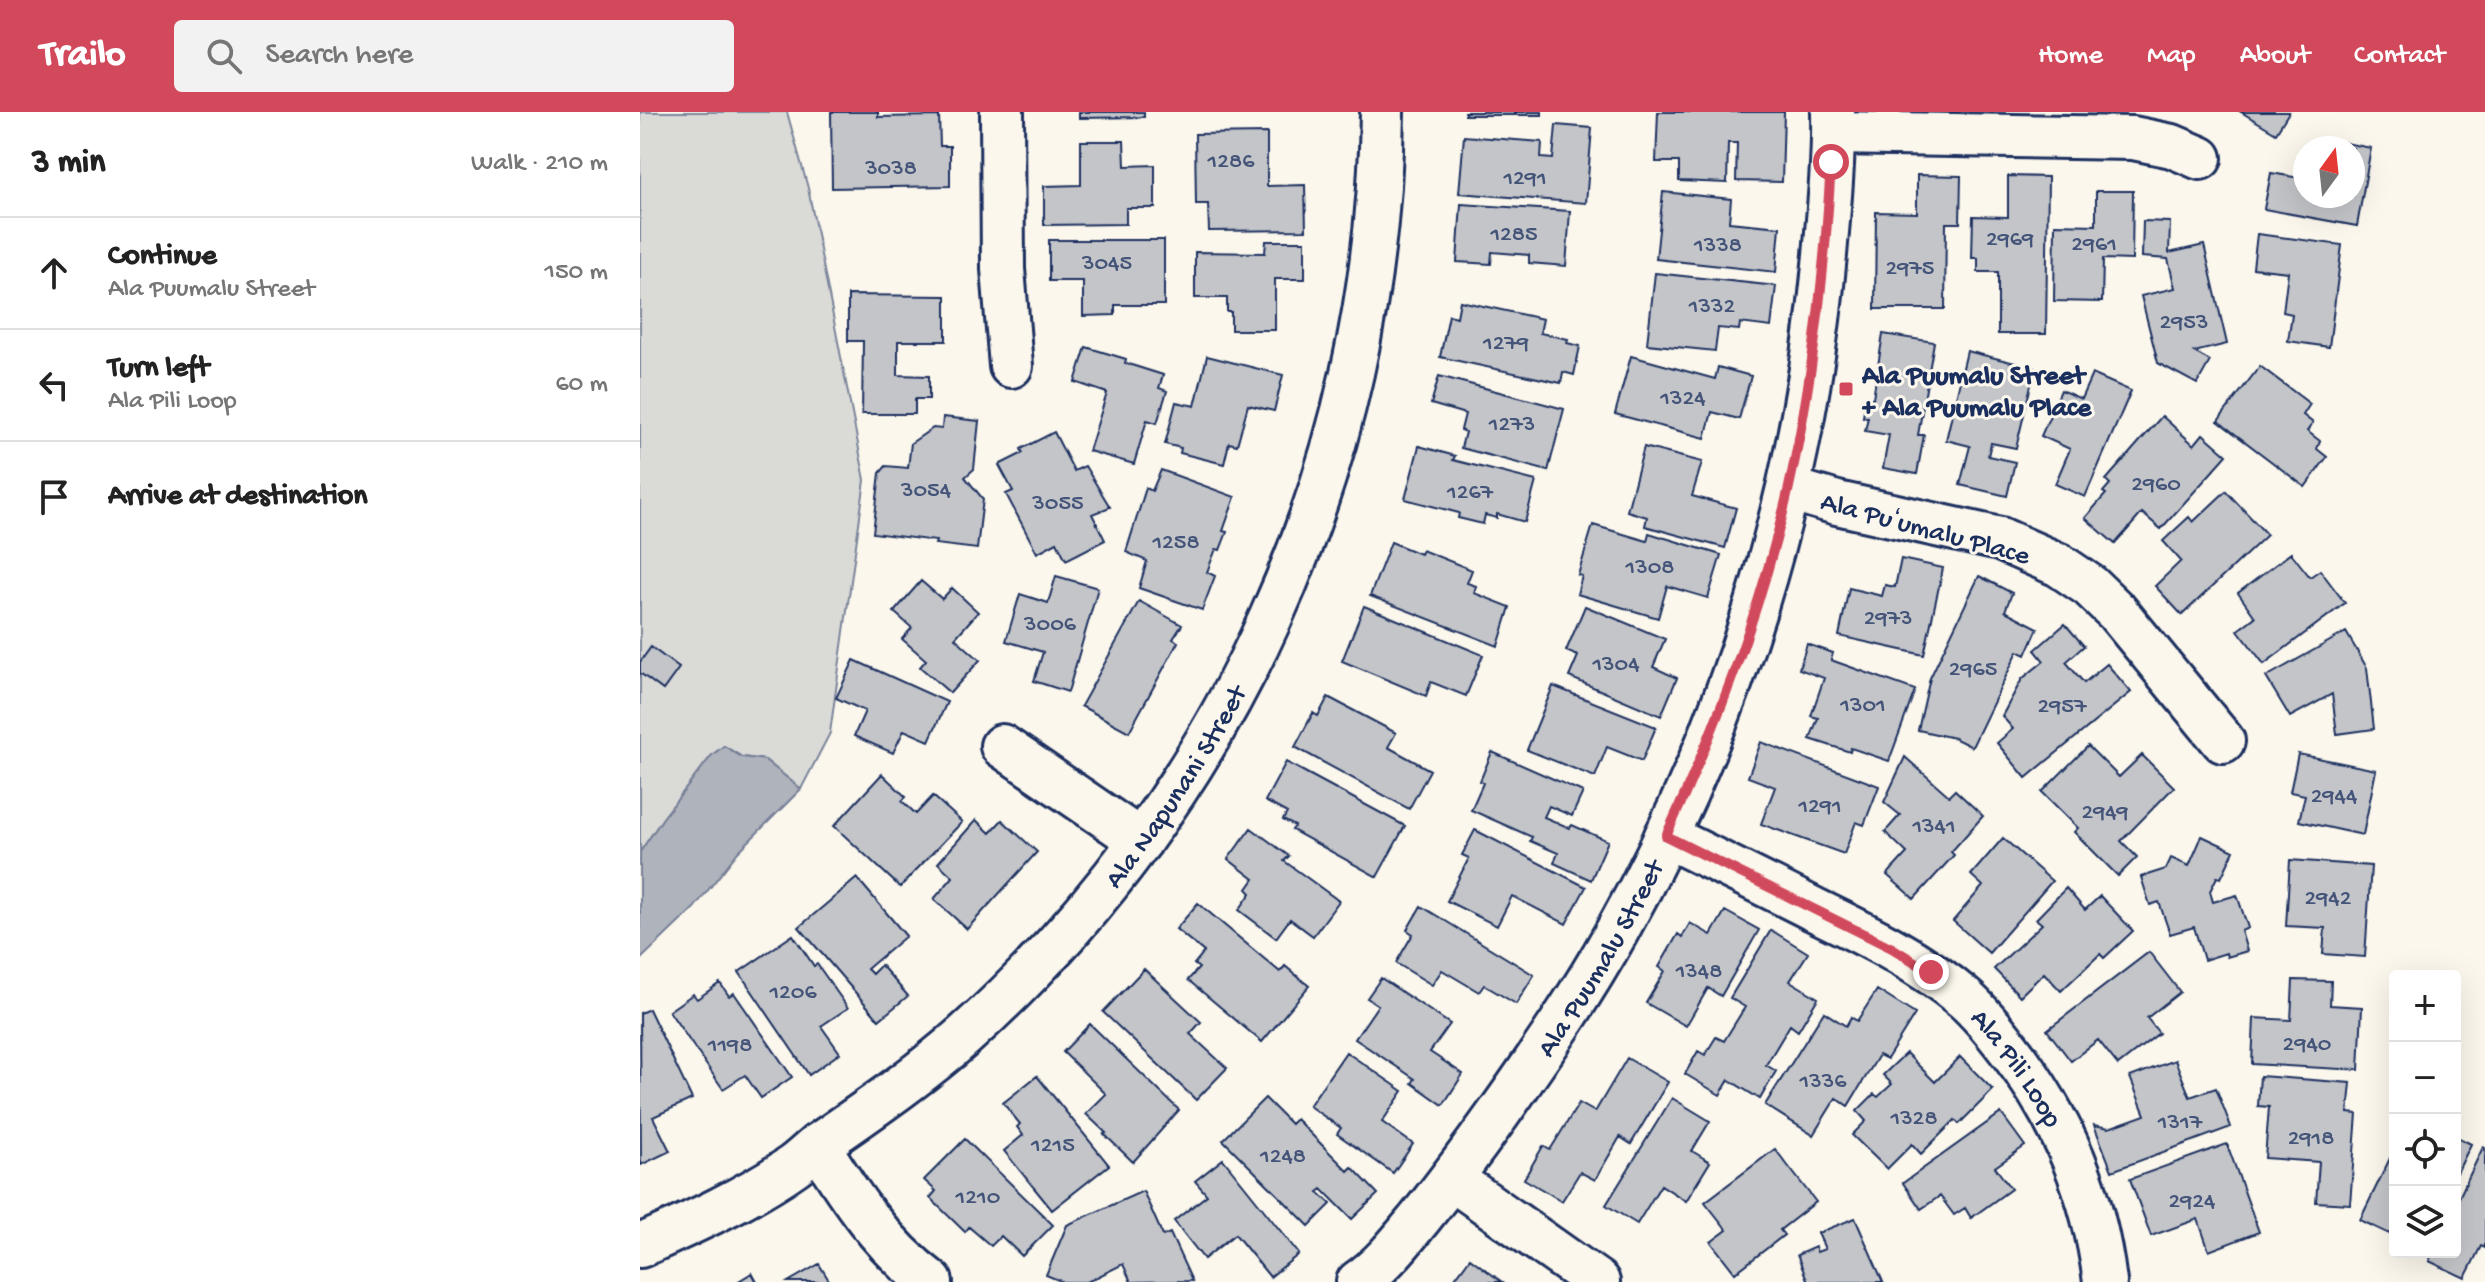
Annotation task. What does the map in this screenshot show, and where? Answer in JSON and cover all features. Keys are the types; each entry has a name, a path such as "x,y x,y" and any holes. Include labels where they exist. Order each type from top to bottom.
{"street":[{"path":"1002,112 1003,269 1011,366"},
{"name":"Ala Napunani Street","path":"640,1246 730,1202 793,1166 963,1037 1068,933 1183,782 1252,659 1310,524 1334,449 1368,296 1377,214 1382,112"},
{"path":"1834,122 2133,138 2172,146 2200,158"},
{"name":"Ala Puumalu Street","path":"1358,1282 1398,1245 1452,1179 1555,1032 1616,933 1666,836 1711,733 1735,672 1789,489 1820,309 1834,122"},
{"name":"Ala Puʻumalu Place","path":"1789,489 1837,503 2000,539 2059,565 2090,586 2117,612 2223,741"},
{"path":"1002,746 1141,841"},
{"name":"Ala Pili Loop","path":"1666,836 1892,948 1931,972 1967,1001 2027,1071 2053,1111 2086,1191 2098,1234 2105,1282"},
{"path":"818,1145 849,1195 886,1242 931,1282"},
{"path":"1452,1179 1598,1282"}],"shaded area":[{"path":"640,112 787,112 808,188 865,480 830,733 801,789 765,760 742,757 724,746 712,755 640,852"},
{"path":"724,746 742,757 765,760 801,789 738,852 694,908 640,960 640,852 712,755"}],"building":[{"path":"831,112 878,112 878,117 939,116 940,146 950,146 950,186 832,188"},
{"path":"1079,112 1144,112 1144,117 1079,118"},
{"path":"1465,112 1542,112 1542,115 1465,115"},
{"path":"1658,112 1784,112 1782,182 1736,181 1737,143 1728,143 1727,183 1679,181 1679,162 1656,162"},
{"path":"2241,112 2289,112 2276,133"},
{"path":"1556,125 1592,128 1586,203 1459,193 1464,136 1542,142 1541,158 1553,159"},
{"path":"1267,133 1267,186 1305,185 1306,230 1209,231 1208,204 1196,204 1195,134"},
{"path":"1081,141 1124,141 1125,166 1155,165 1155,208 1126,208 1126,224 1044,225 1044,186 1081,185"},
{"path":"2365,147 2371,148 2365,181"},
{"path":"2271,173 2293,177 2293,208 2360,208 2357,226 2264,209"},
{"path":"1917,175 1961,176 1960,223 1946,223 1945,309 1875,309 1876,212 1917,213"},
{"path":"2008,176 2048,177 2046,334 1998,334 1998,272 1978,272 1978,258 1972,258 1973,216 2008,217"},
{"path":"2096,191 2133,191 2132,260 2103,259 2102,302 2054,301 2055,224 2096,225"},
{"path":"1663,192 1731,199 1729,222 1780,227 1776,272 1656,259"},
{"path":"1461,204 1570,211 1566,266 1529,263 1529,255 1492,252 1491,264 1457,262"},
{"path":"2143,221 2170,222 2169,253 2204,245 2227,344 2194,352 2210,361 2197,384 2158,363 2141,296 2175,288 2168,259 2142,257"},
{"path":"2257,234 2342,245 2329,347 2288,341 2292,314 2283,312 2288,272 2253,268"},
{"path":"1049,240 1164,240 1164,305 1115,305 1115,315 1083,316 1083,281 1049,281"},
{"path":"1266,241 1305,241 1305,279 1275,279 1275,330 1231,330 1227,298 1195,298 1195,252 1265,253"},
{"path":"1655,273 1776,286 1771,327 1740,323 1739,330 1718,328 1715,351 1647,344"},
{"path":"848,295 946,296 946,341 898,341 898,375 929,376 929,399 915,399 915,414 862,414 863,341 848,341"},
{"path":"1460,301 1543,319 1540,333 1568,339 1567,343 1580,346 1574,375 1563,372 1561,383 1440,357 1449,315 1457,317"},
{"path":"1883,334 1934,342 1918,435 1924,435 1917,474 1883,468 1889,435 1865,431 1868,417 1863,417 1866,398 1873,398"},
{"path":"1086,347 1163,375 1159,388 1167,391 1157,423 1147,420 1134,464 1089,451 1107,393 1075,382"},
{"path":"1967,351 2035,368 2016,448 1991,443 1988,456 2015,462 2007,496 1960,485 1970,446 1946,440"},
{"path":"1207,356 1283,375 1274,411 1248,405 1237,445 1229,443 1224,464 1180,453 1181,448 1165,444 1176,402 1195,406"},
{"path":"1631,356 1715,379 1718,367 1751,376 1739,419 1712,412 1705,438 1615,414"},
{"path":"2260,366 2310,404 2303,415 2313,423 2307,431 2320,441 2317,449 2327,457 2305,487 2218,421"},
{"path":"2092,374 2131,391 2085,497 2055,484 2070,449 2041,436 2061,390 2081,399"},
{"path":"1439,376 1564,409 1548,471 1461,448 1465,414 1431,404"},
{"path":"2162,416 2194,445 2203,434 2227,455 2161,529 2142,513 2115,544 2085,518 2106,494 2103,492 2110,484 2106,480"},
{"path":"943,417 979,421 974,469 965,477 983,499 977,549 873,533 880,473 886,466 908,468 911,443 933,428 942,429"},
{"path":"1054,432 1074,471 1085,466 1110,507 1092,514 1105,540 1066,560 1057,542 1037,553 1006,494 1013,491 999,465 1023,453 1021,449"},
{"path":"1419,446 1455,456 1453,460 1536,481 1525,522 1497,514 1497,518 1485,515 1483,524 1458,518 1459,513 1405,499"},
{"path":"1644,447 1702,462 1692,496 1736,508 1725,548 1645,526 1647,517 1627,511"},
{"path":"1161,470 1235,497 1223,531 1227,532 1207,572 1215,576 1202,610 1139,588 1147,561 1126,552 1146,488 1152,491"},
{"path":"2226,491 2267,535 2182,615 2155,586 2181,561 2163,541 2189,517 2193,522"},
{"path":"1593,525 1647,541 1649,533 1721,555 1708,598 1667,586 1658,618 1577,594 1582,576 1578,575"},
{"path":"1391,542 1420,554 1422,550 1472,570 1467,583 1476,586 1474,593 1510,607 1498,646 1370,596"},
{"path":"2291,553 2310,577 2320,570 2345,603 2264,664 2238,630 2255,617 2238,593"},
{"path":"1901,559 1943,568 1924,655 1839,636 1849,588 1882,596 1885,585 1895,587"},
{"path":"1056,576 1098,588 1068,692 1034,681 1043,652 1006,641 1020,594 1048,603"},
{"path":"1979,576 2012,593 2005,611 2038,628 2026,655 2018,651 1972,747 1954,738 1918,730 1930,678"},
{"path":"921,581 942,599 952,588 978,612 955,638 980,660 950,693 920,667 926,660 902,639 912,628 894,612"},
{"path":"1139,601 1182,625 1173,639 1178,642 1129,732 1081,706"},
{"path":"1364,606 1483,655 1466,696 1431,682 1426,696 1342,661"},
{"path":"1585,606 1665,639 1653,667 1677,678 1661,716 1569,677 1578,656 1566,651"},
{"path":"2065,624 2084,646 2066,662 2084,683 2107,664 2131,692 2026,778 1997,743 2013,729 2002,716 2022,679 2044,661 2035,650"},
{"path":"2346,632 2367,668 2374,729 2337,734 2332,694 2290,717 2266,677"},
{"path":"1807,644 1833,653 1831,660 1915,690 1889,761 1810,739 1818,718 1811,716 1824,678 1799,669"},
{"path":"651,647 679,668 663,690 640,673 640,662"},
{"path":"854,660 947,702 929,741 904,730 893,753 854,736 865,711 836,698"},
{"path":"1553,686 1656,727 1642,761 1607,747 1595,777 1527,750"},
{"path":"1328,697 1396,733 1388,747 1430,770 1409,809 1295,747 1313,713 1318,716"},
{"path":"1761,742 1879,786 1864,825 1856,822 1844,854 1761,824 1775,787 1748,777"},
{"path":"2088,746 2119,777 2142,755 2174,787 2121,841 2137,857 2118,876 2074,832 2078,828 2042,792"},
{"path":"1492,752 1583,792 1572,816 1549,806 1544,817 1608,841 1591,880 1554,863 1558,853 1530,841 1532,837 1471,810"},
{"path":"2298,754 2376,770 2363,835 2299,821 2305,795 2290,792"},
{"path":"1905,757 1949,796 1955,790 1983,816 1951,852 1954,855 1914,899 1887,875 1907,853 1885,832 1900,815 1884,802"},
{"path":"1286,762 1405,826 1377,877 1292,830 1295,826 1283,820 1287,813 1265,801"},
{"path":"882,774 906,797 902,801 916,814 933,796 962,822 900,887 834,826"},
{"path":"976,820 990,833 1002,820 1037,852 967,929 934,899 953,877 938,863"},
{"path":"1251,828 1289,856 1284,861 1339,901 1313,936 1290,919 1276,938 1239,910 1251,893 1247,889 1254,879 1228,859"},
{"path":"1475,830 1586,887 1566,924 1512,896 1497,926 1447,901 1469,858 1462,855"},
{"path":"2202,836 2234,851 2221,878 2217,877 2210,891 2213,902 2237,895 2248,928 2241,931 2247,951 2204,960 2194,927 2170,934 2159,902 2150,905 2141,877 2166,869 2171,858 2189,866"},
{"path":"2003,838 2052,881 1989,953 1953,921 1983,886 1971,875"},
{"path":"2290,860 2371,866 2365,957 2323,954 2325,928 2286,926"},
{"path":"857,878 906,936 867,969 872,974 881,965 908,996 879,1020 799,927"},
{"path":"2066,888 2085,910 2100,896 2133,931 2104,958 2100,954 2061,991 2044,973 2020,996 1994,969 2042,924 2036,919"},
{"path":"1198,903 1280,972 1285,966 1309,986 1262,1042 1188,980 1199,968 1194,964 1204,952 1176,929"},
{"path":"1421,906 1534,975 1516,1004 1484,985 1479,992 1442,970 1432,985 1396,963 1413,934 1407,930"},
{"path":"1725,911 1759,930 1721,996 1708,988 1686,1026 1646,1003 1665,971 1659,967 1678,934 1682,937 1690,923 1711,935"},
{"path":"1771,930 1808,953 1790,981 1818,998 1798,1031 1790,1025 1766,1065 1776,1071 1760,1099 1729,1080 1720,1095 1685,1074 1698,1051 1705,1055 1716,1037 1724,1041 1745,1007 1730,998"},
{"path":"793,935 848,1008 821,1026 840,1053 809,1075 739,972"},
{"path":"2149,952 2180,992 2147,1018 2159,1033 2118,1065 2098,1040 2071,1061 2047,1030"},
{"path":"1144,969 1201,1022 1190,1034 1227,1068 1196,1100 1103,1012"},
{"path":"1381,978 1450,1024 1430,1052 1463,1074 1443,1105 1412,1083 1415,1079 1355,1039 1378,1005 1367,998"},
{"path":"2293,980 2331,981 2330,1005 2362,1007 2359,1070 2252,1064 2254,1018 2291,1020"},
{"path":"720,983 729,996 734,993 792,1077 761,1098 745,1075 723,1089 669,1011 693,994 697,999"},
{"path":"1877,990 1915,1014 1887,1059 1879,1055 1848,1106 1836,1098 1813,1135 1765,1105 1824,1012 1846,1026 1851,1017 1857,1021"},
{"path":"649,1009 692,1099 653,1117 670,1151 641,1165 640,1013"},
{"path":"1090,1024 1179,1110 1133,1162 1086,1114 1106,1094 1063,1052"},
{"path":"1346,1052 1403,1091 1382,1122 1413,1144 1393,1173 1337,1134 1341,1128 1309,1106"},
{"path":"1906,1053 1935,1082 1960,1057 1993,1090 1959,1124 1955,1120 1921,1154 1912,1144 1887,1169 1852,1135 1866,1121 1857,1111 1874,1094 1878,1097 1892,1084 1883,1075"},
{"path":"1627,1058 1668,1082 1631,1144 1620,1137 1595,1180 1580,1172 1562,1201 1524,1179 1543,1146 1550,1150 1579,1103 1595,1112"},
{"path":"2175,1060 2190,1097 2216,1088 2231,1127 2112,1171 2094,1125 2109,1128 2145,1115 2130,1077"},
{"path":"1037,1076 1109,1165 1052,1210 1004,1151 1023,1135 1017,1127 1020,1124 1003,1103"},
{"path":"2260,1076 2351,1083 2348,1113 2357,1114 2350,1204 2316,1202 2319,1162 2265,1158 2269,1107 2258,1106"},
{"path":"1265,1098 1291,1124 1296,1119 1348,1171 1352,1167 1378,1194 1352,1219 1322,1189 1318,1192 1331,1204 1309,1226 1223,1140"},
{"path":"1672,1098 1710,1121 1692,1151 1710,1162 1686,1201 1661,1185 1637,1224 1606,1205"},
{"path":"2001,1113 2025,1146 1995,1167 2011,1189 1971,1218 1965,1208 1954,1215 1940,1196 1921,1209 1903,1183"},
{"path":"965,1139 1053,1225 1022,1256 1001,1236 991,1246 969,1227 965,1232 930,1198 936,1191 924,1180"},
{"path":"2461,1139 2471,1144 2461,1165"},
{"path":"2227,1144 2259,1232 2209,1251 2198,1219 2151,1236 2130,1179"},
{"path":"2485,1148 2485,1248 2481,1246 2465,1278 2429,1261 2430,1258 2461,1258 2461,1193"},
{"path":"1775,1149 1816,1202 1780,1230 1784,1235 1735,1273 1711,1242 1727,1230 1705,1202"},
{"path":"1223,1159 1299,1254 1270,1277 1235,1234 1204,1259 1174,1221 1207,1195 1195,1181"},
{"path":"2389,1160 2389,1234 2360,1220"},
{"path":"1143,1191 1163,1236 1170,1233 1192,1281 1131,1282 1123,1264 1087,1282 1063,1282 1046,1275 1067,1225"},
{"path":"1855,1218 1883,1282 1808,1282 1797,1255 1815,1247 1817,1252 1825,1249 1818,1233"},
{"path":"1470,1258 1502,1282 1452,1282"},
{"path":"819,1264 830,1282 788,1282"},
{"path":"752,1273 757,1282 737,1282"}],"place":[{"name":"Ala Puumalu Street + Ala Puumalu Place","path":"1846,389"}],"route":[{"path":"1831,162 1820,309 1789,489 1735,672 1666,836 1892,948 1931,972"}]}
